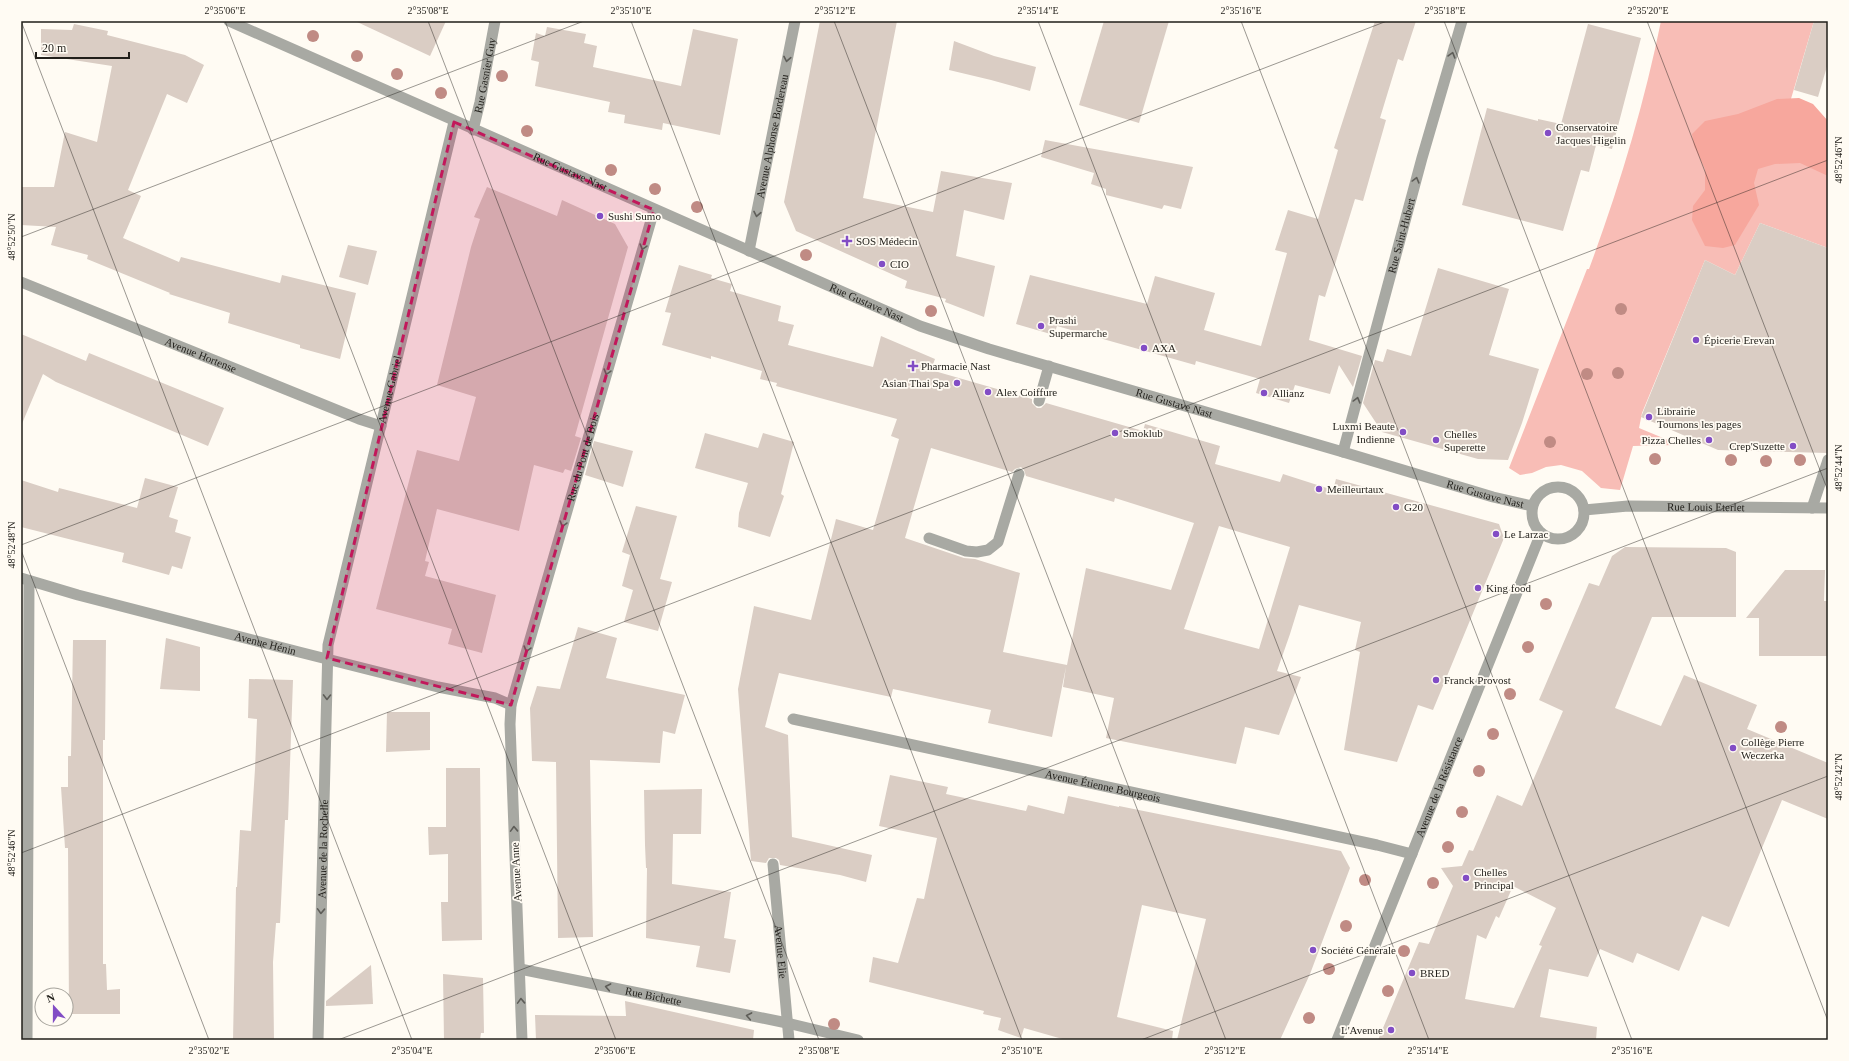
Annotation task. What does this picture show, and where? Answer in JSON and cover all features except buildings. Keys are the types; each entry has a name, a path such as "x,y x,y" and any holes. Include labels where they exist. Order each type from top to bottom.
{"street":[{"name":"Rue Gustave Nast","path":"229,21 454,122 920,326 989,349 1493,497 1532,506"},
{"name":"Rue Gasnier Guy","path":"473,130 480,102 495,21"},
{"name":"Avenue Alphonse Bordereau","path":"749,251 795,21"},
{"name":"Rue Saint-Hubert","path":"1343,452 1422,158 1462,21"},
{"name":"Avenue Gabriel","path":"327,658 332,628 454,122"},
{"name":"Rue du Pont de Bois","path":"511,704 654,210"},
{"name":"Avenue Hortense","path":"21,282 359,419 381,426"},
{"path":"1039,401 1049,366"},
{"path":"1812,508 1828,460"},
{"path":"929,538 966,551 977,552 988,550 998,542 1019,474"},
{"path":"1560,486 1569,489 1582,501 1584,510 1580,527 1574,533 1557,539 1549,538 1541,533 1532,521 1532,506 1536,497 1542,491 1551,487 1560,486"},
{"name":"Rue Louis Eterlet","path":"1584,510 1628,506 1828,508"},
{"name":"Avenue de la Résistance","path":"1337,1040 1541,533"},
{"name":"Avenue Hénin","path":"25,580 438,687 495,698 511,704"},
{"path":"25,580 27,1040"},
{"name":"Avenue de la Rochelle","path":"318,1040 327,658"},
{"name":"Avenue Anne","path":"511,704 510,724 522,1040"},
{"name":"Avenue Étienne Bourgeois","path":"794,719 1377,845 1412,854"},
{"name":"Avenue Elie","path":"773,864 789,1040"},
{"name":"Rue Bichette","path":"520,969 787,1023 858,1040"}],"highlighted area":[{"path":"454,122 654,210 511,705 327,658"}],"shaded area":[{"path":"1661,21 1814,21 1780,136 1828,146 1828,248 1760,223 1735,275 1705,260 1642,413 1639,428 1675,443 1676,445 1633,446 1620,490 1601,488 1582,471 1561,465 1546,467 1532,473 1520,475 1509,468 1587,269 1589,269 1611,208 1639,115"},
{"path":"1799,98 1813,104 1828,121 1828,176 1800,163 1775,164 1758,169 1754,183 1759,205 1735,245 1723,248 1705,246 1692,220 1693,206 1705,190 1705,169 1694,146 1692,134 1705,121 1738,114 1777,99"}],"place":[{"name":"Conservatoire Jacques Higelin","path":"1548,133"},
{"name":"Sushi Sumo","path":"600,216"},
{"name":"SOS Médecin","path":"847,241"},
{"name":"CIO","path":"882,264"},
{"name":"Prashi Supermarche","path":"1041,326"},
{"name":"Épicerie Erevan","path":"1696,340"},
{"name":"AXA","path":"1144,348"},
{"name":"Pharmacie Nast","path":"913,366"},
{"name":"Asian Thai Spa","path":"957,383"},
{"name":"Alex Coiffure","path":"988,392"},
{"name":"Allianz","path":"1264,393"},
{"name":"Librairie Tournons les pages","path":"1649,417"},
{"name":"Luxmi Beaute Indienne","path":"1403,432"},
{"name":"Smoklub","path":"1115,433"},
{"name":"Chelles Superette","path":"1436,440"},
{"name":"Pizza Chelles","path":"1709,440"},
{"name":"Crep'Suzette","path":"1793,446"},
{"name":"Meilleurtaux","path":"1319,489"},
{"name":"G20","path":"1396,507"},
{"name":"Le Larzac","path":"1496,534"},
{"name":"King food","path":"1478,588"},
{"name":"Franck Provost","path":"1436,680"},
{"name":"Collège Pierre Weczerka","path":"1733,748"},
{"name":"Chelles Principal","path":"1466,878"},
{"name":"Société Générale","path":"1313,950"},
{"name":"BRED","path":"1412,973"},
{"name":"L'Avenue","path":"1391,1030"}]}
